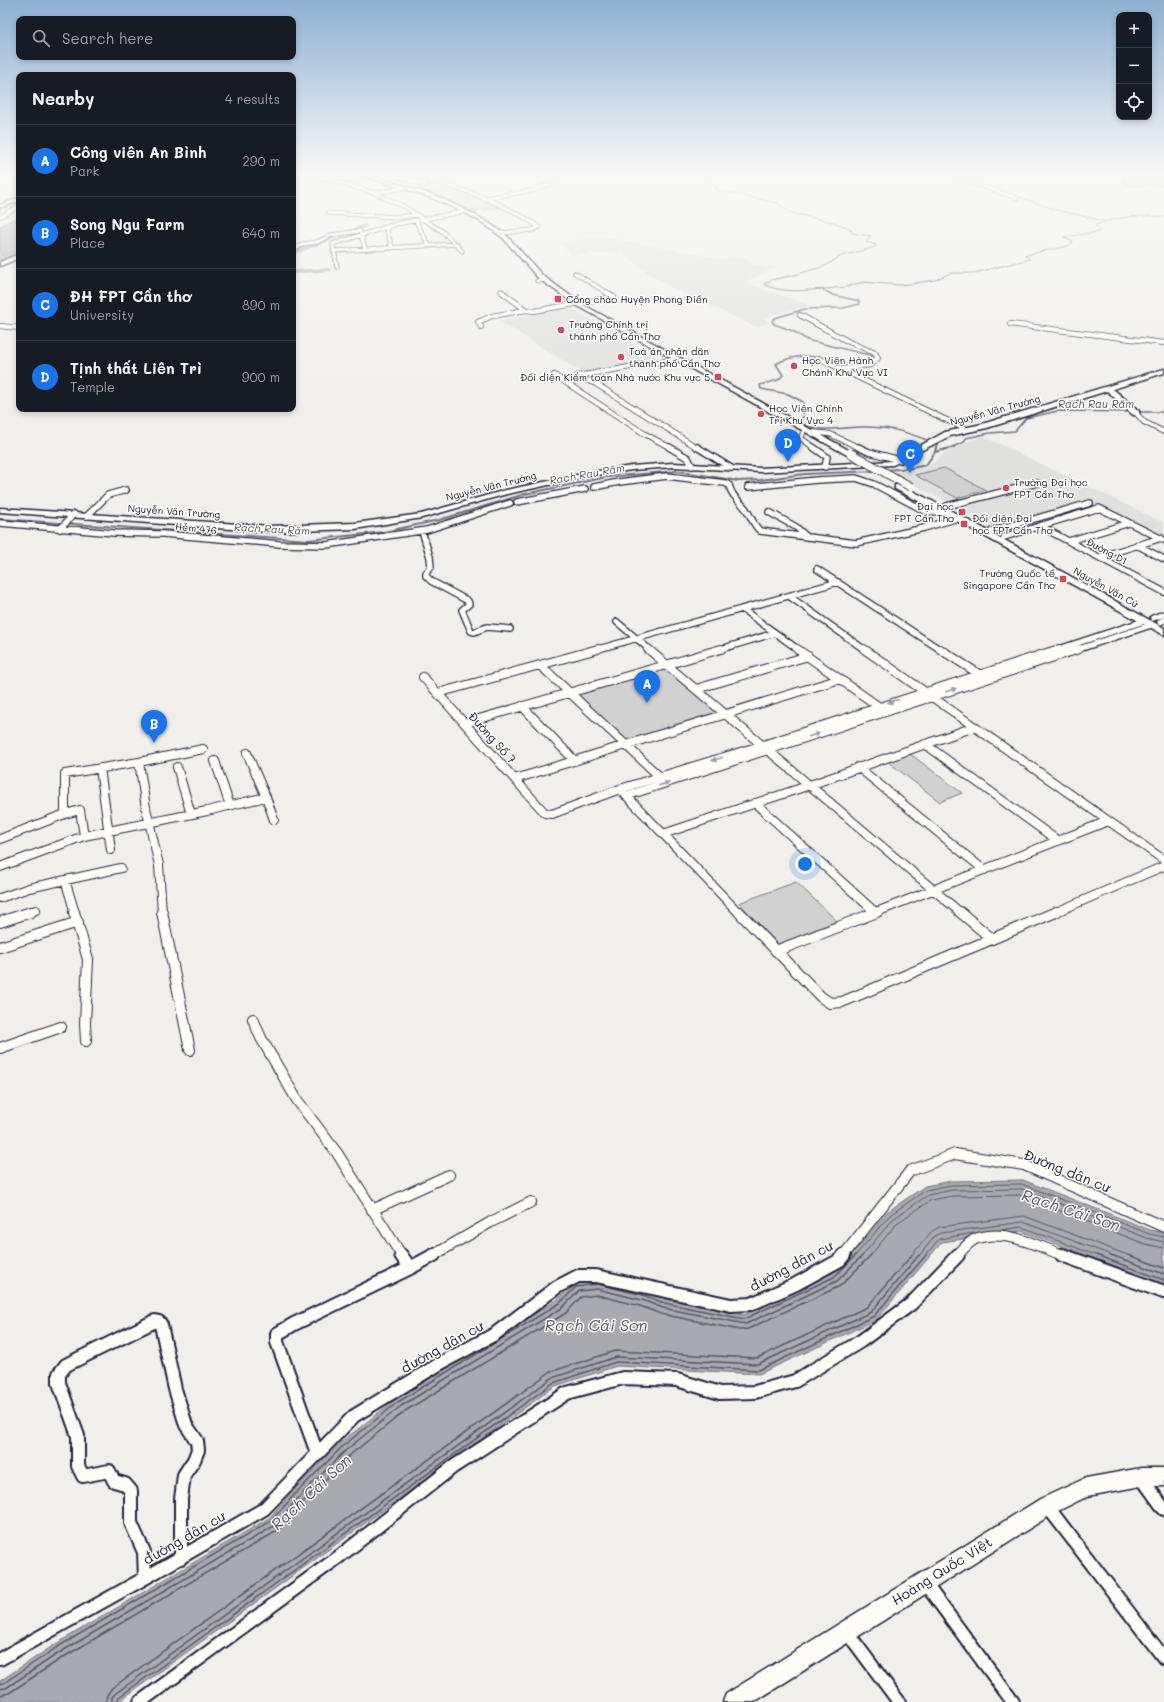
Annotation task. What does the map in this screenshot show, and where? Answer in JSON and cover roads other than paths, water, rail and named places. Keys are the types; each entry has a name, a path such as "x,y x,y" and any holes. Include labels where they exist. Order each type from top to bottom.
{"main road":[{"name":"Nguyễn Văn Cừ","path":"519,253 534,270 540,280 575,305 626,335 758,406 898,487 947,509 958,518 998,536"},
{"path":"0,264 16,257"},
{"name":"Nguyễn Văn Cừ","path":"575,305 633,334 673,359"},
{"path":"626,335 633,334"},
{"name":"Nguyễn Văn Trường","path":"0,510 270,529 355,526 422,516 506,492 591,474 673,465 761,470 893,463 948,434 967,430 1109,389 1164,371"},
{"path":"1109,389 1124,400 1135,412"},
{"name":"Nguyễn Văn Cừ","path":"758,406 811,432 911,487 947,509 1157,620 1164,632"},
{"name":"Hoàng Quốc Việt","path":"734,1702 1047,1506 1086,1487 1141,1476 1164,1477"}],"street":[{"path":"335,253 338,267"},
{"path":"481,327 477,323 489,317 526,310 537,311 575,305 614,297 575,273"},
{"path":"501,291 526,310"},
{"path":"800,315 849,342 875,353 878,358 870,365 842,370"},
{"path":"1010,324 1164,343"},
{"path":"0,326 16,328"},
{"path":"818,358 967,430"},
{"path":"673,359 577,376 596,384 731,468"},
{"path":"554,375 654,439 685,456 691,461 692,466"},
{"path":"1135,412 1144,422 1164,432"},
{"path":"811,432 830,434 868,452 900,460"},
{"path":"803,433 801,438 827,457 825,467"},
{"path":"626,470 632,479"},
{"path":"594,487 632,479 673,476 728,484 731,495 746,509 754,526 760,531 852,543 863,542 924,528 958,518"},
{"path":"748,487 817,480 856,478 874,484 927,512 937,513 1037,483"},
{"path":"517,502 585,489"},
{"path":"87,516 108,495 126,490"},
{"path":"998,536 1090,502"},
{"name":"Hẻm 476","path":"0,524 114,533 163,534 230,541 326,545 422,531 510,503"},
{"path":"998,536 1040,526 1099,508 1162,539"},
{"path":"769,512 796,527 807,537"},
{"path":"61,528 73,515"},
{"path":"1069,541 1129,523"},
{"name":"Đường D1","path":"1040,526 1164,592"},
{"path":"422,531 431,562 431,567 426,573 426,576 468,602 469,604 462,610 471,631 474,632 486,627 510,629"},
{"path":"1099,557 1162,539"},
{"path":"1137,545 1164,559"},
{"path":"817,569 982,676"},
{"path":"438,693 838,582"},
{"path":"789,596 1164,860"},
{"path":"742,609 878,706"},
{"path":"623,793 765,747 878,706 982,676 1157,620"},
{"path":"617,622 991,938"},
{"path":"465,723 775,633"},
{"path":"696,689 808,656"},
{"path":"540,665 660,777"},
{"path":"623,793 660,777 931,697 982,676"},
{"name":"Đường Số 7","path":"423,677 545,813 552,814 623,793"},
{"path":"515,779 840,679"},
{"path":"522,706 575,761"},
{"path":"663,834 810,785 974,727"},
{"path":"926,744 1058,841"},
{"path":"65,814 65,774 139,762 203,749"},
{"path":"247,753 274,820"},
{"path":"215,761 230,806"},
{"path":"139,762 140,775 159,865 162,914 190,1050"},
{"path":"177,767 191,814"},
{"path":"858,767 984,870"},
{"path":"100,768 110,830 111,850"},
{"path":"623,793 821,997 830,1003 842,1002 1164,866"},
{"path":"0,867 84,836 151,823 266,797"},
{"path":"755,803 875,912"},
{"path":"0,839 65,814 80,810 84,836"},
{"path":"776,951 1108,821"},
{"path":"0,898 29,888 121,868"},
{"path":"65,880 88,958 85,1024 86,1041"},
{"path":"0,922 36,910"},
{"path":"0,946 78,922"},
{"path":"254,1019 261,1038 297,1100 337,1153 410,1268"},
{"path":"0,1048 61,1027"},
{"name":"Đường dân cư","path":"910,1171 955,1154 1024,1165 1164,1227"},
{"name":"đường dân cư","path":"0,1659 181,1558 264,1509 354,1416 441,1363 495,1334 557,1287 578,1276 596,1276 731,1305 751,1304 796,1284 840,1260 910,1171"},
{"path":"372,1210 449,1175"},
{"path":"317,1453 277,1342 278,1334 294,1324 410,1268 491,1222 530,1202"},
{"path":"140,1702 340,1556 453,1467 567,1394 623,1378 677,1380 720,1393 755,1392 796,1381 861,1341 911,1304 964,1248 977,1238 998,1235 1017,1238 1164,1292"},
{"path":"145,1578 144,1552 131,1523 131,1491 125,1484 111,1480 109,1471 105,1470 88,1477 83,1476 78,1466 78,1436 60,1383 59,1374 66,1365 155,1321 159,1322 161,1325 175,1389 186,1425 197,1441 198,1450 184,1475 181,1558"},
{"path":"1141,1476 1164,1509"},
{"path":"1047,1506 1164,1658"},
{"path":"924,1582 1013,1702"},
{"path":"847,1632 899,1702"}],"water":[{"path":"0,253 16,253 16,256 0,263"},
{"name":"Rạch Cái Sơn","path":"1023,1180 1150,1230 1164,1233 1164,1284 1021,1231 942,1242 876,1320 759,1374 617,1366 555,1386 118,1702 0,1702 0,1681 54,1645 269,1518 340,1443 396,1399 557,1300 574,1283 598,1280 644,1291 665,1299 743,1315 832,1273 861,1244 887,1212 925,1186 951,1181"}],"waterway":[{"path":"825,289 786,290 764,284 771,280 825,266 841,256 851,253"},
{"path":"825,289 846,287 863,282 899,285 935,280 951,273 974,273 1030,259 1025,255 1033,253"},
{"path":"296,272 328,270"},
{"path":"825,289 823,290 833,295 859,301 860,304 843,308 805,309 775,318 772,321 774,324 793,331 807,340 873,356 863,365"},
{"path":"818,357 796,357 786,359 776,364 783,375 778,380 760,385 761,389 788,394 803,402 804,414 800,423 807,426 823,429 864,427 881,428 903,432 927,440"},
{"name":"Rạch Rau Răm","path":"950,448 964,442 966,438 990,433 1015,431 1026,418 1058,411 1132,412"},
{"name":"Rạch Rau Răm","path":"1137,412 1164,412"},
{"path":"936,448 937,444"},
{"name":"Rạch Rau Răm","path":"935,452 936,447"},
{"name":"Rạch Rau Răm","path":"935,452 954,447"},
{"name":"Rạch Rau Răm","path":"885,470 912,468 926,465 935,452"},
{"name":"Rạch Rau Răm","path":"0,519 309,540 384,532 439,520 525,494 607,477 678,471 738,481 760,480 805,474 876,471"}],"place":[{"name":"Cổng chào Huyện Phong Điền","path":"558,299"},
{"name":"Trường Chính trị thành phố Cần Thơ","path":"561,330"},
{"name":"Toà án nhân dân thành phố Cần Thơ","path":"621,357"},
{"name":"Học Viện Hành Chánh Khu Vực VI","path":"794,366"},
{"name":"Đối diện Kiểm toán Nhà nước Khu vực 5","path":"718,377"},
{"name":"Học Viện Chính Trị Khu Vực 4","path":"761,414"},
{"name":"Tịnh thất Liên Trì","path":"788,462"},
{"name":"ĐH FPT Cần thơ","path":"910,473"},
{"name":"Trường Đại học FPT Cần Thơ","path":"1006,488"},
{"name":"Đại học FPT Cần Thơ","path":"962,512"},
{"name":"Đối diện Đại học FPT Cần Thơ","path":"964,524"},
{"name":"Trường Quốc tế Singapore Cần Thơ","path":"1063,579"},
{"name":"Công viên An Bình","path":"647,703"},
{"name":"Song Ngu Farm","path":"154,743"}]}
